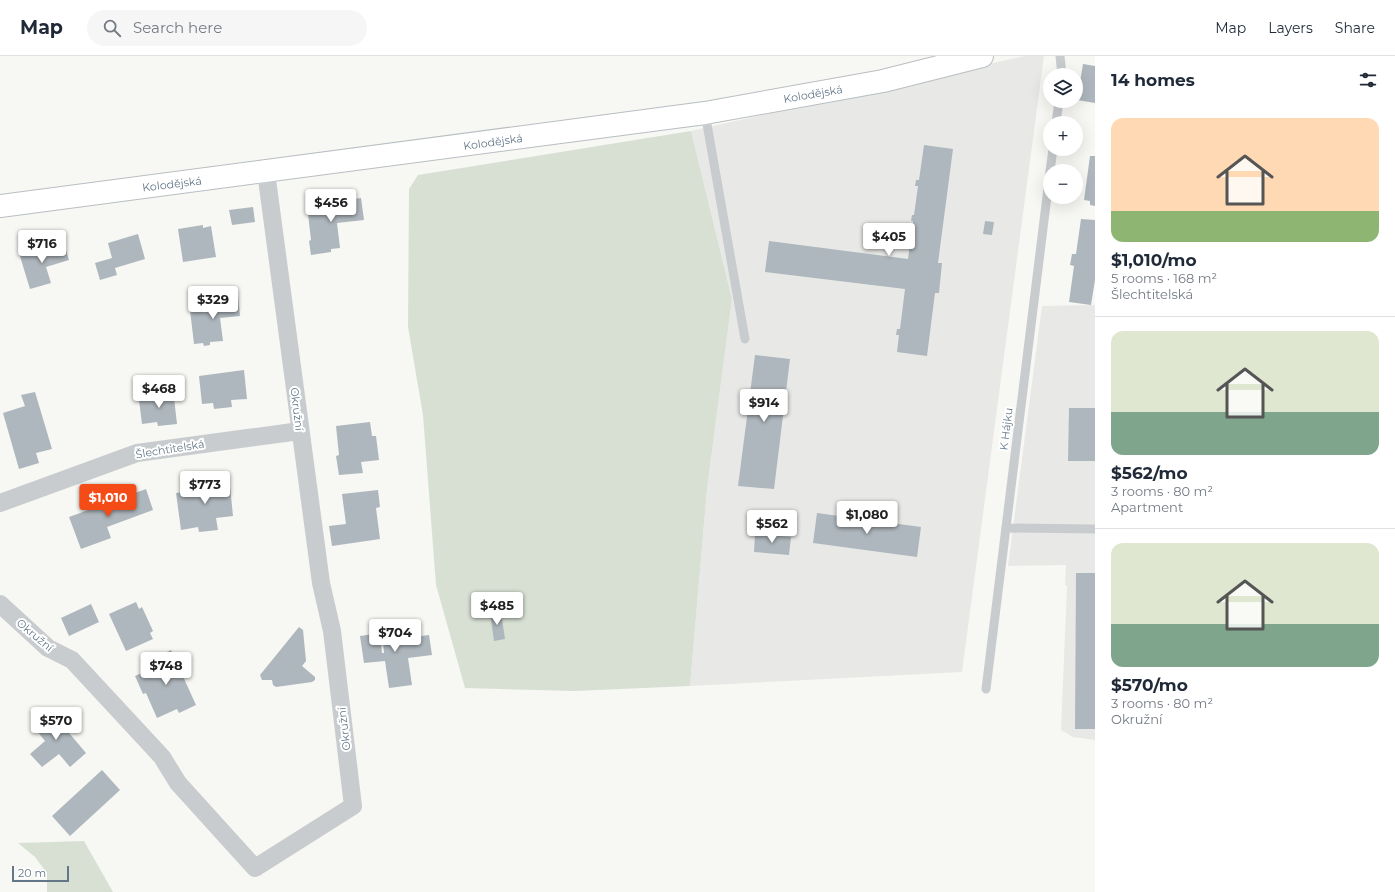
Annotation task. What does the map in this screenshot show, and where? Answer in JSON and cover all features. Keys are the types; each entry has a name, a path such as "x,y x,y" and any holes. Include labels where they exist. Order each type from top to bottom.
{"street":[{"name":"Kolodějská","path":"0,206 705,113 883,81 982,56"},
{"name":"Okružní","path":"0,604 48,648 72,660 162,757 178,783 208,822 255,868 353,806 332,631 321,583 266,172"},
{"name":"Šlechtitelská","path":"0,503 137,453 300,431"}],"lane":[{"path":"1060,56 1061,68"},
{"path":"705,113 745,339"},
{"name":"K Hájku","path":"986,689 1046,204"},
{"path":"1006,528 1095,529"}],"shaded area":[{"path":"1025,56 1044,56 962,672 690,686 707,489 732,299 691,131"},
{"path":"691,131 732,299 707,489 690,686 574,691 465,688 436,585 423,415 408,327 409,189 418,175"},
{"path":"1095,305 1095,740 1073,737 1061,730 1067,586 1065,585 1066,565 1008,566 1042,306"},
{"path":"84,841 113,892 47,892 47,873 35,857 18,843"}],"building":[{"path":"1083,64 1095,66 1095,103 1083,101"},
{"path":"924,145 953,149 938,263 942,263 939,293 935,293 927,356 897,352 899,335 896,335 897,329 900,329 905,289 765,272 769,241 908,259 913,221 911,221 912,215 914,215 918,186 915,186 916,180 919,180"},
{"path":"1090,156 1095,156 1095,206 1090,205 1090,201 1084,200"},
{"path":"361,198 364,220 337,223 340,248 331,249 331,252 311,255 307,205"},
{"path":"253,207 255,222 232,225 229,210"},
{"path":"1081,219 1095,220 1095,280 1091,305 1069,302 1074,266 1070,265 1072,254 1076,254"},
{"path":"985,221 994,222 992,235 983,234"},
{"path":"203,225 203,228 211,226 216,257 183,262 178,229"},
{"path":"138,234 145,259 115,268 117,275 100,280 95,263 112,258 108,243"},
{"path":"64,243 69,260 46,267 51,283 30,289 19,253 40,247 41,250"},
{"path":"238,294 240,316 220,318 223,341 210,342 210,345 204,346 203,343 194,344 190,310 218,307 217,297"},
{"path":"755,355 790,359 774,489 738,486"},
{"path":"244,370 247,399 231,400 232,407 214,409 213,403 202,404 199,376"},
{"path":"173,389 177,424 158,426 157,422 142,424 139,400 154,398 153,392"},
{"path":"35,392 52,449 36,453 39,463 19,469 3,413 25,406 21,395"},
{"path":"1069,408 1095,408 1095,461 1068,461"},
{"path":"370,422 372,436 376,436 379,460 361,462 363,473 339,475 336,456 339,455 336,426"},
{"path":"229,476 233,516 216,518 218,530 199,532 198,527 181,530 176,493 194,491 193,483"},
{"path":"146,489 153,510 107,527 111,538 81,549 69,517"},
{"path":"378,490 380,507 376,508 380,539 332,546 329,526 346,524 342,494"},
{"path":"817,513 921,527 917,557 813,543"},
{"path":"755,534 791,537 789,555 754,552"},
{"path":"1076,573 1095,573 1095,729 1075,729"},
{"path":"136,602 139,609 142,607 153,631 150,633 153,639 126,651 109,614"},
{"path":"91,604 99,622 69,636 61,618"},
{"path":"501,612 505,639 494,641 490,613"},
{"path":"404,626 406,638 429,635 432,655 408,658 412,685 389,688 385,661 364,663 360,636 380,633 382,653 384,653 383,641 388,640 387,635 382,636 381,628"},
{"path":"299,627 303,630 306,661 302,666 315,677 315,680 312,682 276,687 273,685 272,680 262,680 260,675"},
{"path":"171,650 196,705 179,713 177,709 157,718 146,693 143,694 135,676 156,667 152,659"},
{"path":"56,707 69,723 64,727 86,753 70,767 59,754 42,767 30,754 45,741 33,726"},
{"path":"102,770 120,790 70,836 52,816"}]}
